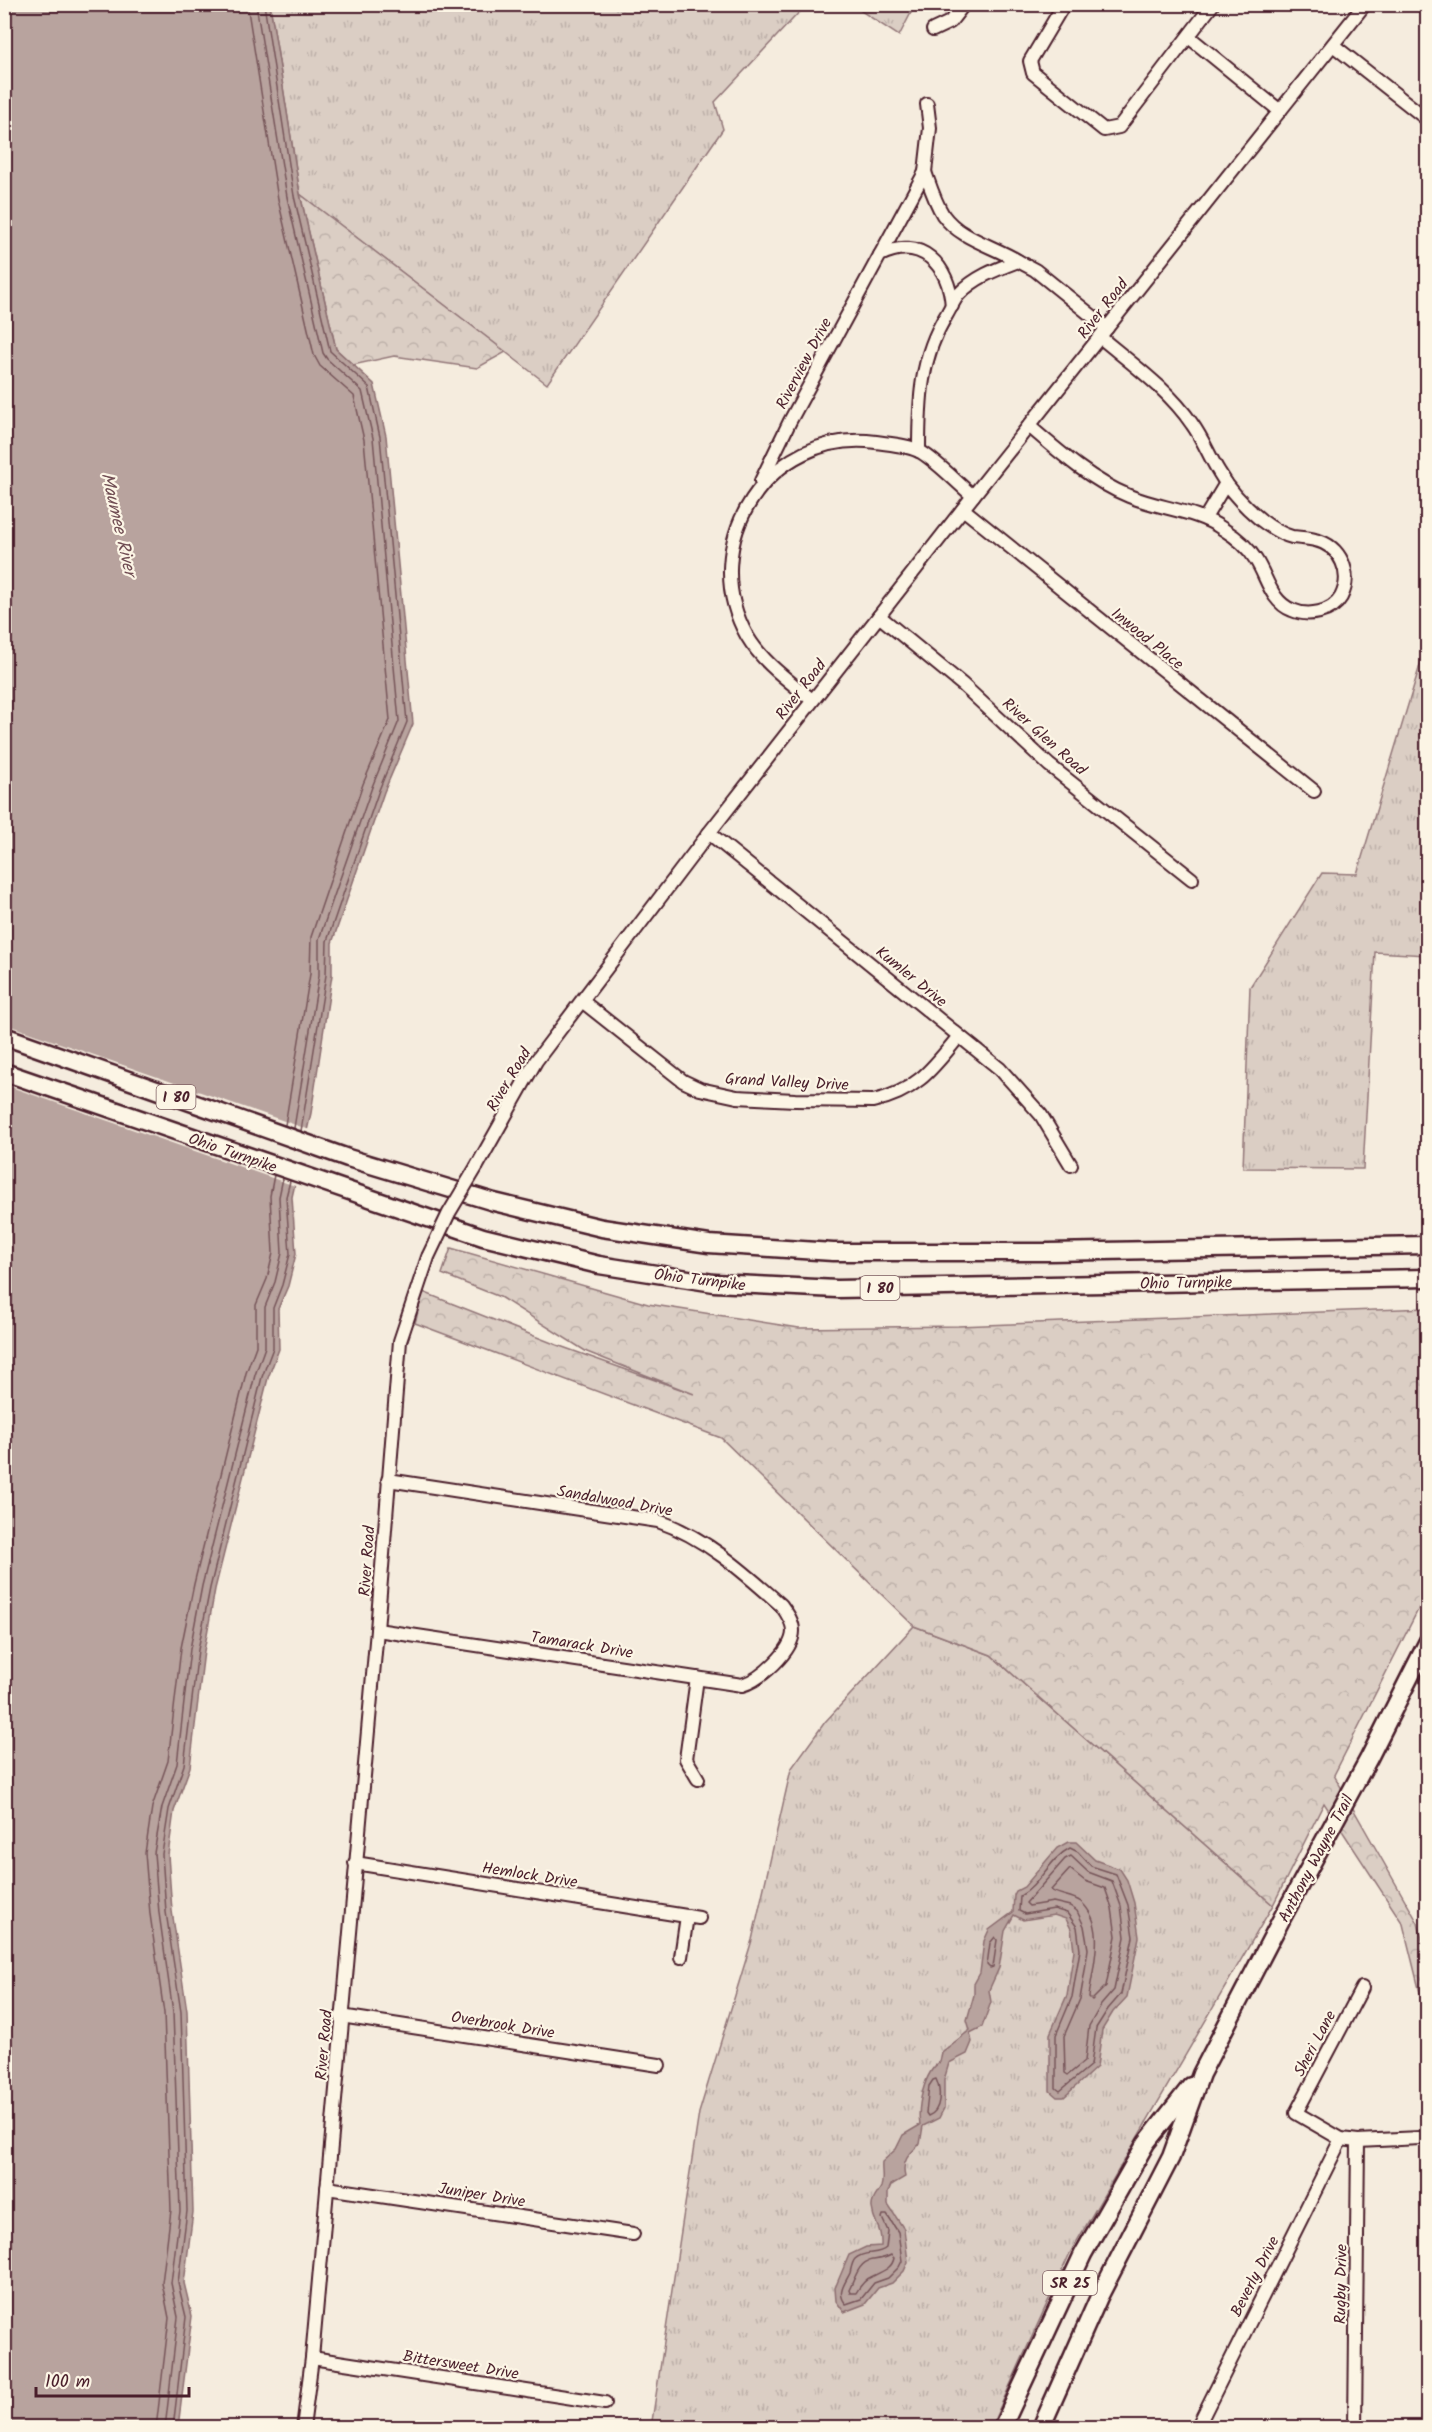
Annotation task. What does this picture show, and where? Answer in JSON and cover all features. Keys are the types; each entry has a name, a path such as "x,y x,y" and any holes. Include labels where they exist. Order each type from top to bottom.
{"highway":[{"name":"Ohio Turnpike","path":"4,1036 348,1158 494,1202 602,1228 709,1244 833,1252 1049,1252 1428,1245"},
{"name":"Ohio Turnpike","path":"4,1072 483,1237 599,1265 714,1283 837,1289 1428,1278"},
{"name":"Anthony Wayne Trail","path":"1041,2427 1100,2297 1171,2157 1201,2074 1369,1758 1428,1641"},
{"name":"Anthony Wayne Trail","path":"1002,2427 1083,2254 1146,2143 1201,2074"}],"street":[{"path":"933,30 950,22 964,4"},
{"path":"1064,4 1030,61 1033,73 1104,130 1119,127 1213,4"},
{"name":"River Road","path":"303,2427 312,2358 377,1630 400,1341 428,1257 449,1213 536,1061 812,699 1365,4"},
{"path":"1189,37 1280,111"},
{"path":"1333,45 1428,120"},
{"name":"Riverview Drive","path":"812,699 780,674 756,650 738,616 733,597 730,574 731,554 739,524 790,421 925,172 930,128 927,104"},
{"path":"925,172 942,213 949,222 964,233 1000,249 1035,270 1176,404 1192,424 1226,483 1240,500 1269,526 1293,537 1316,540 1334,550 1340,557 1346,576 1345,586 1338,600 1324,610 1314,613 1303,613 1287,607 1272,592 1264,574 1246,547 1221,527 1205,518 1129,496 1108,486 1060,453 1029,426"},
{"path":"880,255 896,248 908,248 928,256 943,271 948,283 952,306"},
{"path":"919,451 919,403 924,370 932,342 958,295 983,276 1018,261"},
{"path":"758,487 790,460 834,443 870,441 919,451 973,496"},
{"path":"1205,518 1226,483"},
{"name":"Inwood Place","path":"963,509 1314,791"},
{"name":"River Glen Road","path":"879,616 972,692 1049,765 1192,879"},
{"name":"Kumler Drive","path":"709,833 1000,1069 1041,1115 1071,1165"},
{"name":"Grand Valley Drive","path":"582,1001 683,1081 715,1094 737,1097 873,1101 884,1098 903,1091 924,1078 959,1036"},
{"name":"Sandalwood Drive","path":"388,1480 658,1521 682,1529 708,1546 781,1605 789,1616 793,1632 787,1647 774,1662"},
{"name":"Tamarack Drive","path":"377,1630 742,1685 754,1682 774,1662"},
{"path":"697,1678 686,1759 698,1779"},
{"name":"Hemlock Drive","path":"356,1863 693,1917 681,1957"},
{"name":"Sheri Lane","path":"1341,2139 1296,2113 1362,1988"},
{"name":"Overbrook Drive","path":"341,2016 659,2065"},
{"path":"1341,2139 1358,2141 1420,2138"},
{"name":"Beverly Drive","path":"1197,2427 1341,2139"},
{"name":"Rugby Drive","path":"1355,2427 1358,2141"},
{"name":"Juniper Drive","path":"327,2188 633,2234"},
{"name":"Bittersweet Drive","path":"312,2358 605,2403"}],"green space":[{"path":"270,5 806,5 715,102 723,129 547,384 300,194"},
{"path":"852,5 948,5 945,8 912,11 899,36"},
{"path":"300,194 506,352 477,368 394,356 353,365 336,349"},
{"path":"1427,642 1427,955 1375,952 1363,1169 1243,1168 1250,987 1322,873 1357,874"},
{"path":"451,1248 648,1304 799,1328 958,1326 1427,1308 1427,1592 1334,1775 1418,1923 1427,1960 1427,2021 1403,1924 1324,1803 1273,1905 991,1655 914,1626 721,1438 415,1323 423,1292 557,1345 694,1394 587,1352 500,1297 442,1274"},
{"path":"914,1626 991,1655 1273,1905 1070,2253 991,2427 651,2428 699,2113 752,1940 791,1769 825,1722"}],"water":[{"name":"Maumee River","path":"5,5 270,5 300,194 336,349 374,384 386,436 413,724 384,792 332,943 332,975 311,1113 292,1197 296,1254 288,1286 278,1309 279,1349 268,1378 215,1589 204,1651 190,1767 174,1811 168,1855 172,1911 187,2011 193,2212 184,2283 192,2316 178,2427 5,2428"},
{"path":"1068,1842 1076,1842 1095,1860 1120,1869 1127,1880 1134,1903 1139,1937 1127,1997 1113,2012 1102,2030 1097,2067 1064,2097 1057,2097 1050,2091 1050,2034 1067,1995 1074,1950 1071,1929 1066,1919 1054,1915 1023,1920 1014,1915 1005,1931 999,1968 989,1990 991,2002 982,2027 970,2033 972,2042 967,2054 949,2063 944,2080 944,2108 939,2118 923,2126 920,2144 905,2162 905,2177 891,2185 888,2192 888,2205 904,2229 908,2262 904,2271 892,2283 878,2288 865,2304 844,2312 836,2301 835,2288 849,2255 866,2247 881,2246 872,2205 882,2184 882,2162 896,2149 903,2135 920,2125 923,2090 934,2067 940,2062 942,2052 970,2030 967,2020 974,1995 974,1984 980,1973 984,1941 989,1930 1013,1912 1016,1891 1024,1887 1057,1848"}],"pier":[{"path":"5,1024 310,1130 298,1187 5,1085"}]}
